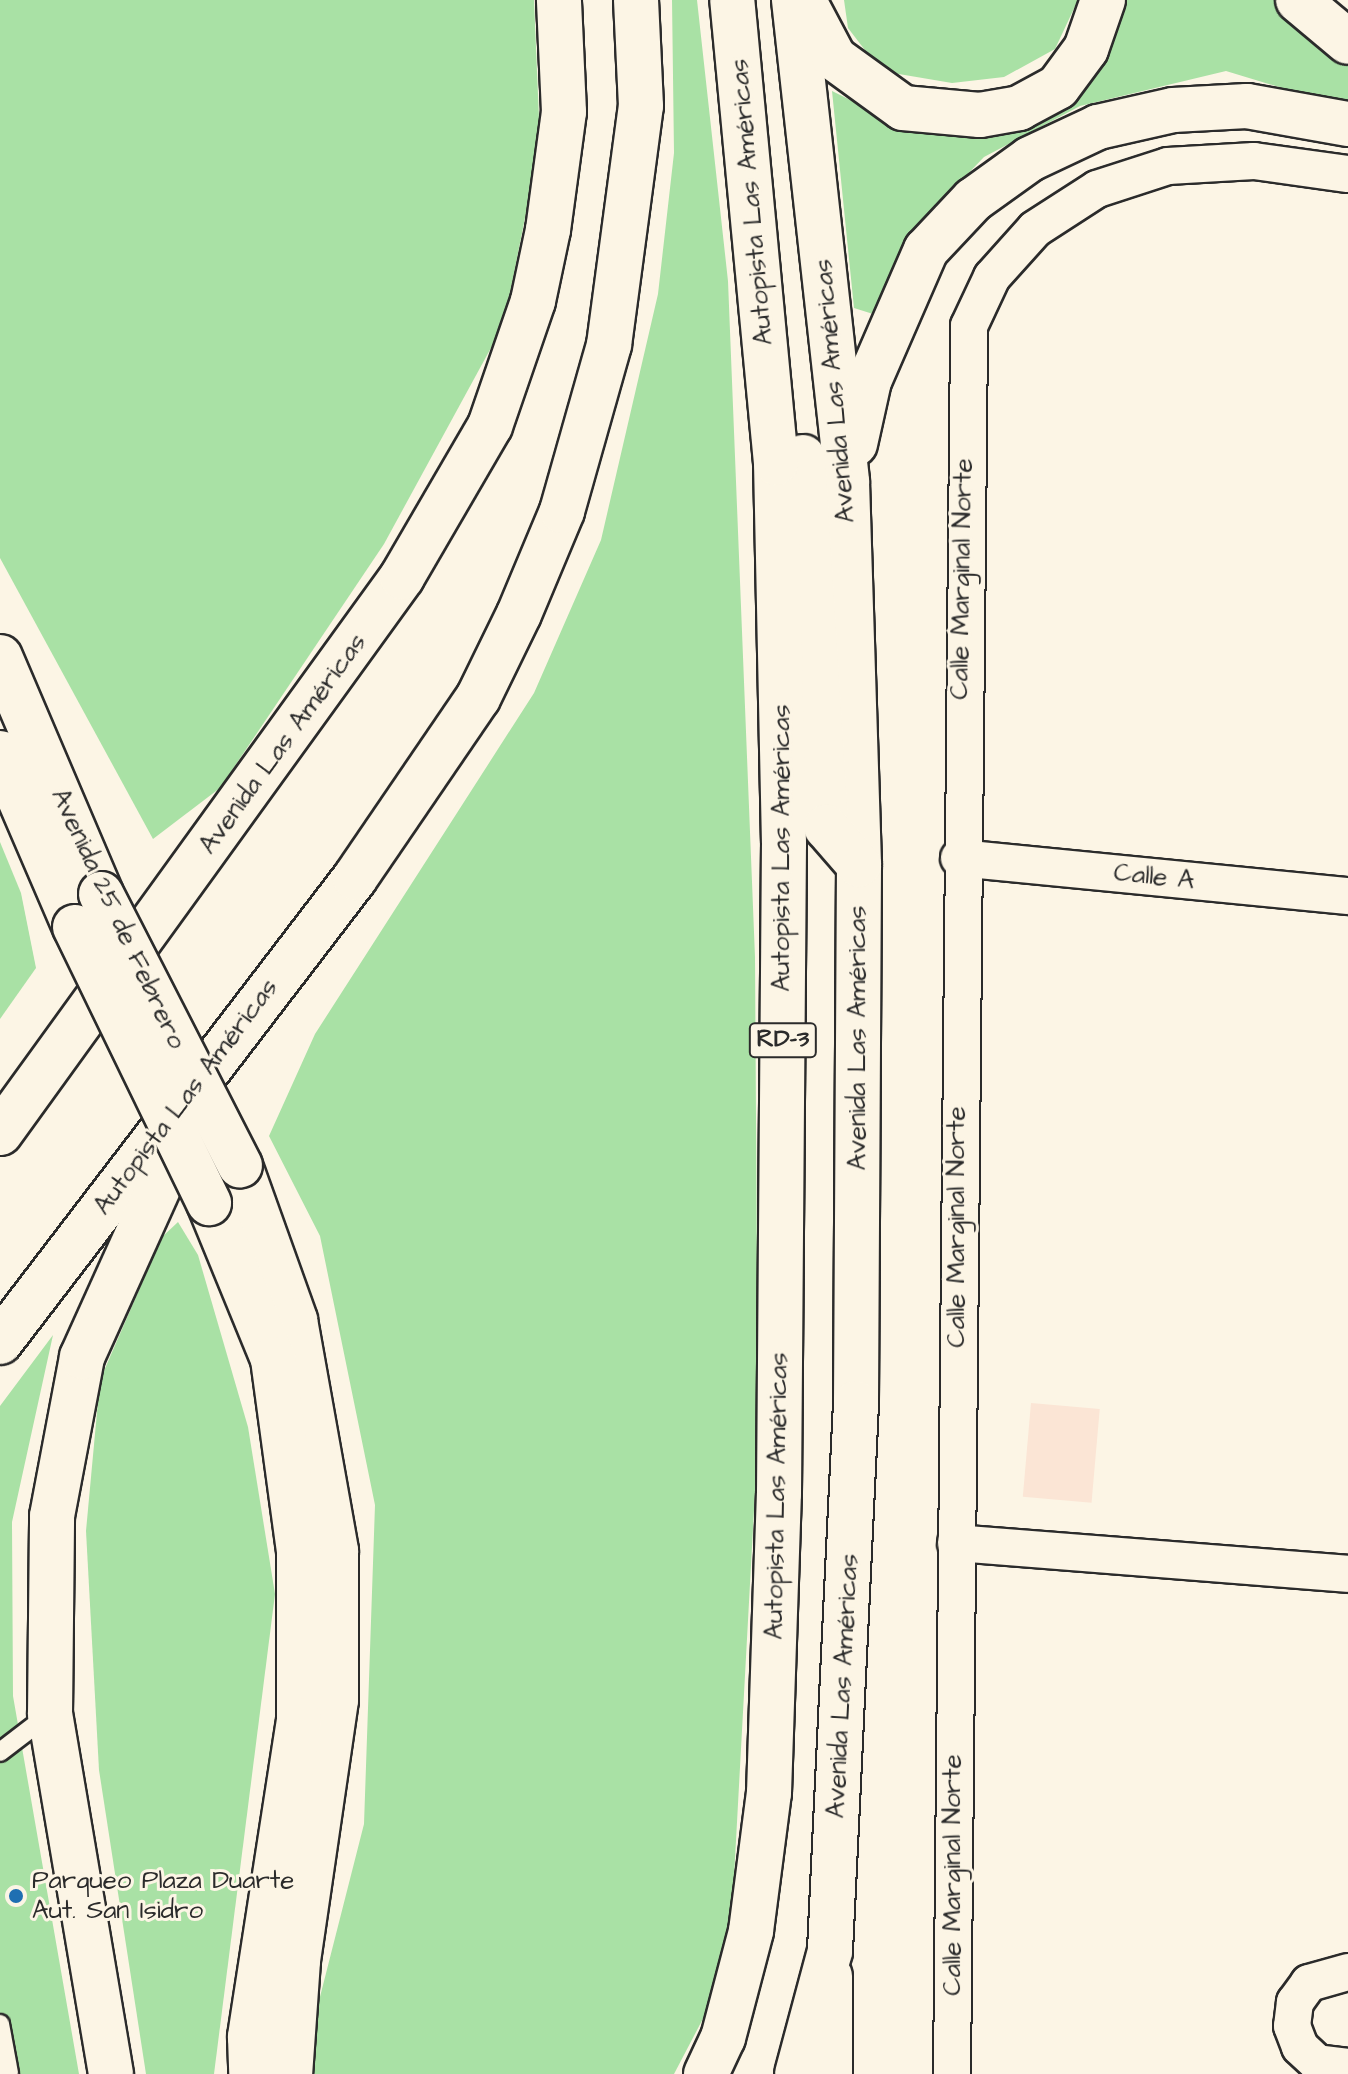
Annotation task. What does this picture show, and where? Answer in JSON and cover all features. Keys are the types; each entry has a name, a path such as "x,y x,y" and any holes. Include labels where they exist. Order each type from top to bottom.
{"main road":[{"name":"Avenida Las Américas","path":"0,1133 402,577 490,426 533,301 548,230 564,112 559,0"},
{"name":"Autopista Las Américas","path":"0,1342 221,1049 355,878 478,698 562,511 609,345 641,106 636,0"},
{"name":"Autopista Las Américas","path":"706,2074 723,2038 753,1916 769,1793 779,1509 784,844 776,463 732,0"},
{"name":"Avenida Las Américas","path":"794,0 847,482 859,865 856,1403 830,1951 797,2074"},
{"path":"804,0 834,58 903,108 980,115 1019,108 1058,87 1086,49 1103,0"},
{"path":"1298,0 1348,42"},
{"path":"847,482 869,381 926,250 973,200 1030,159 1098,127 1173,110 1247,106 1348,124"},
{"path":"761,296 792,341 826,827 859,865"},
{"name":"Avenida 25 de Febrero","path":"0,657 88,910 273,1359 299,1551 299,1720 250,2037 251,2074"},
{"name":"Avenida 25 de Febrero","path":"0,753 88,910 240,1166 295,1320 336,1551 336,1700 298,1961 290,2074"},
{"path":"111,2074 50,1714 52,1516 82,1357 221,1049"},
{"path":"820,2074 830,1951"},
{"path":"830,1951 830,2074"}],"street":[{"name":"Calle Marginal Norte","path":"952,2074 959,858 964,380 969,326 992,277 1035,229 1097,189 1168,166 1254,161 1348,174"},
{"name":"Calle A","path":"959,858 1348,896"},
{"path":"956,1543 1348,1574"},
{"path":"1348,1972 1309,1983 1295,2002 1298,2061 1348,2067"}],"lane":[{"path":"0,1752 50,1714"},
{"path":"0,2024 10,2074"},
{"path":"0,2066 10,2074"}],"shaded area":[{"path":"1031,1403 1100,1409 1092,1503 1023,1497"}],"green space":[{"path":"0,0 534,0 540,142 504,324 384,544 220,788 153,839 0,558"},
{"path":"672,0 697,0 728,281 755,957 758,1437 729,1969 674,2074 313,2074 308,2044 364,1824 375,1505 320,1236 269,1136 315,1034 534,693 601,540 658,294 674,153"},
{"path":"844,0 1078,0 1055,49 1004,77 952,83 881,71 848,28"},
{"path":"1113,0 1278,0 1348,62 1348,108 1226,71 1080,106 984,157 910,234 873,314 854,308 832,91 895,122 984,134"},
{"path":"0,842 21,893 36,968 0,1019"},
{"path":"178,1222 198,1255 248,1427 275,1594 214,2074 146,2074 99,1770 86,1531 100,1380 162,1237"},
{"path":"53,1335 12,1522 13,1696 79,2074 0,2074 0,1406"}],"place":[{"name":"Parqueo Plaza Duarte Aut. San Isidro","path":"16,1896"}]}
